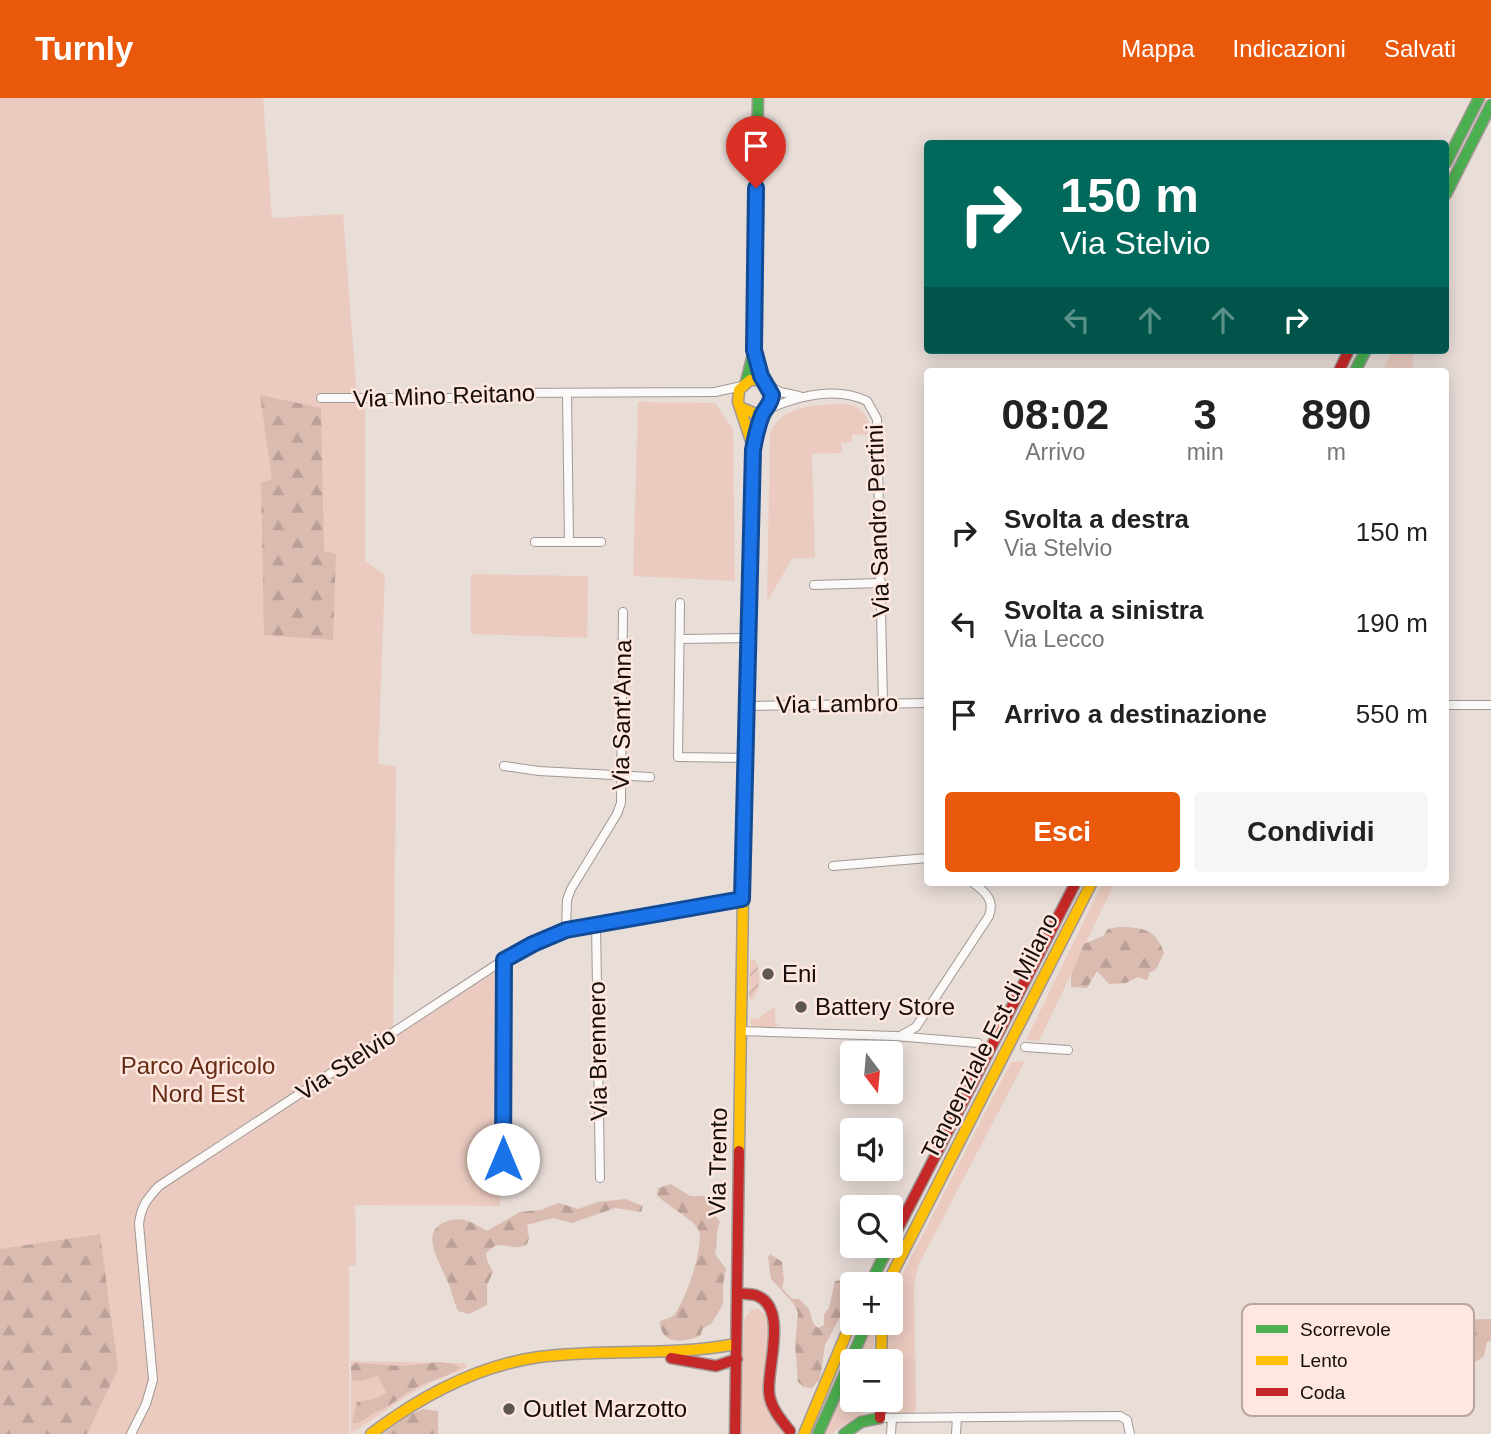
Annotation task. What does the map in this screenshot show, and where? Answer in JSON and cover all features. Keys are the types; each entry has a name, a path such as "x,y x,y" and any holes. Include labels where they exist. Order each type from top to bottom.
{"main road":[{"path":"753,450 740,405 739,390 744,384 754,350 758,98"},
{"path":"1449,157 1479,98"},
{"path":"1449,188 1491,105"},
{"path":"753,450 772,395 761,376 754,350"},
{"path":"744,384 755,379 767,384"},
{"path":"740,405 750,413 765,411"},
{"name":"Via Trento","path":"735,1434 742,899 753,450"},
{"name":"Tangenziale Est di Milano","path":"903,1219 1074,886"},
{"name":"Tangenziale Est di Milano","path":"893,1272 1090,886"},
{"path":"899,1272 928,1203"},
{"path":"738,1293 759,1295 771,1306 773,1321 769,1394 775,1410 793,1432 822,1389"},
{"path":"804,1434 845,1335"},
{"path":"818,1434 862,1335"},
{"path":"371,1434 423,1398 486,1370 515,1362 564,1355 658,1355 736,1344"},
{"path":"658,1355 716,1366 737,1359"},
{"path":"844,1434 861,1422 886,1418 884,1412"}],"street":[{"name":"Via Mino Reitano","path":"715,393 744,384"},
{"path":"767,384 780,392 806,396"},
{"name":"Via Mino Reitano","path":"321,398 463,398 498,393 715,393 725,394 740,405"},
{"name":"Via Mino Reitano","path":"567,394 569,542"},
{"name":"Via Sandro Pertini","path":"806,396 847,394 867,401 877,419 883,705"},
{"path":"765,411 806,396"},
{"path":"535,542 601,542"},
{"path":"814,585 881,583"},
{"path":"680,603 678,757 746,758"},
{"name":"Via Sant'Anna","path":"566,930 567,900 571,889 621,803 623,612"},
{"path":"680,639 748,638"},
{"name":"Via Lambro","path":"747,706 924,703"},
{"path":"1449,705 1491,705"},
{"path":"504,766 540,771 650,777"},
{"path":"833,866 924,858"},
{"path":"895,1037 916,1027 989,916 992,907 989,897 977,886"},
{"name":"Via Stelvio","path":"131,1434 146,1404 153,1380 139,1224 144,1202 159,1186 504,960 533,944 566,930 596,923 742,899"},
{"name":"Via Brennero","path":"596,923 600,1178"},
{"path":"503,1176 504,960"},
{"path":"741,1031 978,1043"},
{"path":"1026,1048 1068,1050"},
{"path":"891,1434 886,1418 1120,1416 1130,1424 1130,1434"},
{"path":"956,1434 957,1417"}],"green space":[{"name":"Parco Agricolo Nord Est","path":"0,98 263,98 272,218 343,214 357,397 365,398 365,561 385,575 378,764 396,767 393,1038 497,971 503,976 500,1206 355,1205 356,1265 349,1266 349,1434 0,1434"},
{"path":"1390,354 1413,354 1413,368 1384,368"},
{"path":"260,395 321,408 324,551 336,554 333,640 264,635 261,483 272,479"},
{"path":"638,402 715,403 733,429 735,581 633,576"},
{"path":"839,404 853,406 862,411 868,420 870,434 852,435 852,442 841,443 842,453 812,454 815,557 792,559 767,602 770,434 781,418 790,412"},
{"path":"471,574 588,576 587,638 471,634"},
{"path":"1101,886 1113,886 1039,1041 1026,1040"},
{"path":"1108,929 1141,929 1157,939 1164,953 1156,969 1149,973 1146,980 1138,977 1126,983 1109,984 1097,971 1087,988 1071,987 1071,975 1084,944 1103,936"},
{"path":"750,959 754,959 757,964 759,974 759,986 752,1000 749,998"},
{"path":"775,1006 775,1021 779,1025 772,1028 752,1028 750,1019 759,1018"},
{"path":"1025,1061 918,1266 914,1284 916,1410 913,1413 893,1414 891,1412 903,1412 903,1349 885,1349 885,1335 903,1335 903,1273 1011,1062"},
{"path":"671,1184 690,1196 704,1196 715,1204 714,1214 720,1222 715,1254 726,1269 723,1304 711,1324 703,1328 700,1336 680,1341 664,1334 660,1321 674,1315 684,1298 697,1259 700,1236 695,1225 657,1195 658,1188"},
{"path":"625,1199 643,1206 641,1212 615,1208 572,1223 553,1218 527,1225 529,1238 523,1246 496,1245 486,1253 493,1272 487,1285 487,1305 469,1314 458,1311 436,1257 432,1240 437,1227 451,1220 462,1220 487,1231 520,1212 540,1210 559,1203 578,1209 598,1202"},
{"path":"100,1234 118,1369 87,1434 0,1434 0,1249"},
{"path":"770,1254 782,1262 782,1288 792,1299 799,1299 809,1309 813,1323 818,1328 824,1325 824,1314 829,1308 835,1281 840,1281 840,1317 825,1345 820,1379 812,1388 804,1387 798,1382 795,1344 798,1313 793,1303 771,1279 768,1257"},
{"path":"758,1309 768,1316 769,1321 765,1390 773,1413 786,1434 740,1434 744,1320 751,1310"},
{"path":"1474,1319 1491,1319 1491,1341 1487,1342 1484,1356 1474,1363"},
{"path":"865,1335 874,1335 874,1349 859,1349"},
{"path":"351,1361 465,1363 467,1366 431,1382 351,1434"},
{"path":"440,1362 454,1364 460,1368 414,1389 362,1421 352,1423 357,1402 375,1399 387,1393 378,1376 360,1381 352,1380 351,1367 355,1363 403,1366"},
{"path":"840,1390 840,1412 866,1412 833,1434 821,1434"},
{"path":"423,1409 438,1411 438,1434 383,1434 409,1415"}],"traffic: fast":[{"path":"746,382 754,350 758,98"},
{"path":"1449,157 1479,98"},
{"path":"1449,188 1491,105"},
{"path":"1357,368 1364,354"},
{"path":"876,1272 883,1258"},
{"path":"818,1434 862,1335"},
{"path":"844,1434 861,1422 880,1418"}],"traffic: slow":[{"path":"742,408 756,414 764,411 771,403 770,393 758,371 754,353"},
{"path":"752,444 738,402 739,390 750,380 767,384"},
{"path":"739,1151 744,834"},
{"path":"893,1272 1090,886"},
{"path":"804,1434 846,1335"},
{"path":"881,1349 882,1335"},
{"path":"371,1434 430,1395 471,1375 516,1361 564,1354 686,1350 736,1344"}],"traffic: jam":[{"path":"1340,368 1347,354"},
{"path":"744,834 753,450 764,411"},
{"path":"903,1219 1074,886"},
{"path":"735,1434 739,1151"},
{"path":"738,1293 755,1295 765,1301 771,1311 774,1338 769,1392 771,1403 790,1431"},
{"path":"671,1358 716,1366 737,1359"},
{"path":"880,1412 880,1418"}],"place":[{"name":"Eni","path":"768,974"},
{"name":"Battery Store","path":"801,1007"},
{"name":"Outlet Marzotto","path":"509,1409"}],"route":[{"path":"503,1159 504,960 552,934 566,930 742,899 753,450 764,411 772,400 770,389 761,376 754,350 756,188"}]}
